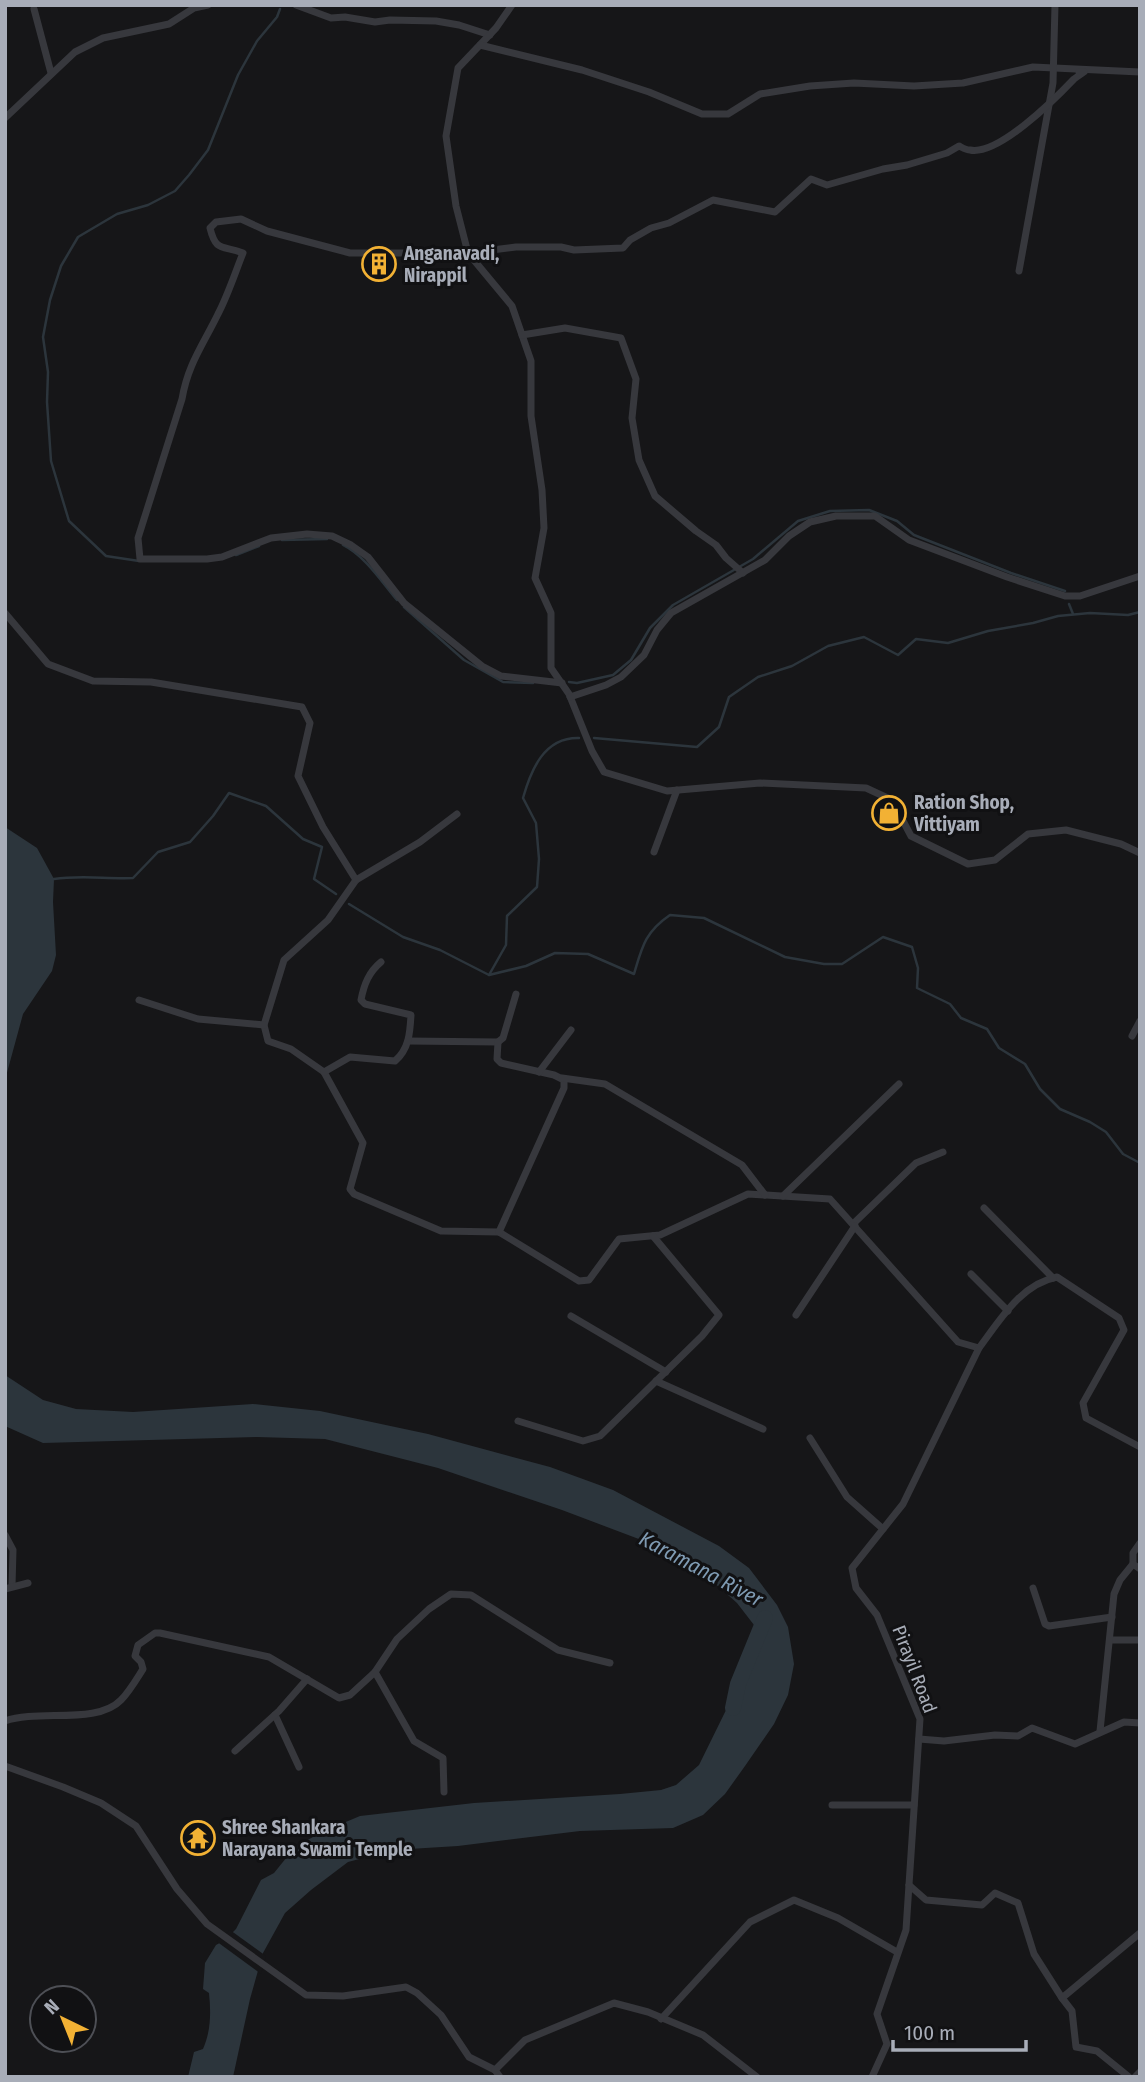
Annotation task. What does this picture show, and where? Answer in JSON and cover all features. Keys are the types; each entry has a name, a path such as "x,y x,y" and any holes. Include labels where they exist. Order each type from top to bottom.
{"street":[{"path":"5,118 75,52 103,38 169,24 194,8 208,5"},
{"path":"296,5 331,18 345,17 375,22 436,21 460,25 490,35"},
{"path":"512,5 490,35 458,68 446,136 456,206 468,253 512,306 531,361 531,416 542,490 544,528 535,578 551,613 551,668 570,697 592,751 604,772 667,791 760,783 866,788 892,800 911,836 968,864 995,860 1028,834 1066,830 1121,844 1140,853"},
{"path":"1019,271 1049,104 1054,67 1055,5"},
{"path":"34,9 51,73"},
{"path":"480,45 582,70 649,92 702,114 728,114 760,94 780,90 854,83 914,86 963,83 1033,67 1140,72"},
{"path":"562,683 501,676 482,666 404,603 368,557 332,536 307,534 271,538 222,557 207,559 140,558 138,538 186,379 197,350 218,314 243,253 218,247 214,243 210,228 216,222 241,219 267,231 350,253 468,253 516,247 561,247 574,250 623,248 630,240 651,228 670,223 713,201 775,212 811,179 827,185 907,165 947,153 959,146 972,151 1007,137 1084,72 1079,72"},
{"path":"522,335 565,328 621,338 636,379 632,418 639,460 655,496 695,531 716,545 743,573"},
{"path":"570,697 607,685 621,677 644,655 657,630 671,613 765,561 789,536 810,522 836,516 875,516 909,540 1007,578 1065,596 1080,596 1140,576"},
{"path":"5,613 48,664 93,681 151,681 302,707 310,723 298,776 323,827 356,880"},
{"path":"654,852 677,790"},
{"path":"457,814 420,842 356,880 328,920 284,960 264,1025 268,1041 290,1049 324,1072 363,1143 350,1189 354,1194 441,1231 499,1232 579,1281 589,1280 619,1239 660,1235 747,1194 830,1199 958,1342 979,1348"},
{"path":"324,1072 350,1056 395,1061 404,1054 411,1015 365,1004 360,1000 368,978 381,961"},
{"path":"408,1041 473,1044 498,1042 503,1038 516,994"},
{"path":"139,1000 198,1018 264,1025"},
{"path":"1132,1036 1140,1021"},
{"path":"539,1072 570,1030"},
{"path":"498,1042 497,1059 501,1063 561,1078 605,1084 742,1165 765,1195"},
{"path":"499,1232 564,1088 564,1080 561,1078"},
{"path":"783,1196 899,1084"},
{"path":"796,1315 854,1225 916,1163 943,1152"},
{"path":"984,1208 1053,1278 1057,1277 1119,1318 1124,1330 1083,1403 1086,1418 1140,1447"},
{"path":"518,1421 583,1441 600,1437 702,1336 719,1315 653,1236"},
{"path":"971,1274 1008,1311"},
{"name":"Pirayil Road","path":"873,2077 887,2044 877,2014 905,1930 920,1719 877,1615 856,1588 852,1568 903,1504 979,1348 1018,1298 1044,1279 1053,1278"},
{"path":"571,1316 666,1372"},
{"path":"656,1381 763,1429"},
{"path":"810,1438 847,1497 883,1529"},
{"path":"5,1535 13,1550 8,1588 28,1583"},
{"path":"1100,1731 1114,1594 1120,1580 1136,1566 1133,1553 1140,1543"},
{"path":"1033,1588 1045,1624 1049,1626 1112,1617"},
{"path":"5,1721 46,1714 81,1716 114,1706 143,1669 135,1656 138,1645 155,1633 269,1657 339,1698 350,1695 375,1672 397,1639 429,1609 451,1594 471,1595 558,1650 610,1663"},
{"path":"1110,1640 1140,1640"},
{"path":"375,1672 414,1741 443,1758 444,1792"},
{"path":"234,1751 275,1715 307,1679"},
{"path":"275,1715 299,1767"},
{"path":"919,1739 944,1741 995,1735 1018,1736 1032,1728 1075,1744 1124,1722 1140,1723"},
{"path":"5,1766 101,1803 136,1826 177,1889 207,1924 306,1994 344,1996 406,1987 417,1993 441,2015 469,2057 495,2070 500,2077"},
{"path":"832,1805 914,1805"},
{"path":"909,1885 926,1900 982,1905 995,1893 1018,1903"},
{"path":"1012,1893 1018,1903 1034,1954 1072,2011 1076,2047 1097,2052 1129,2077"},
{"path":"661,2018 750,1922 794,1900 838,1918 897,1952"},
{"path":"1062,1998 1140,1933"},
{"path":"495,2070 525,2040 614,2003 648,2012 703,2035 757,2077"},
{"path":"1135,2077 1140,2072"}],"water":[{"path":"5,827 37,848 54,879 56,955 52,971 23,1014 5,1080"},
{"path":"5,1375 43,1400 76,1409 133,1412 253,1404 320,1411 428,1434 550,1467 613,1490 719,1546 749,1568 777,1605 788,1627 794,1664 788,1695 774,1724 725,1794 703,1815 673,1828 580,1831 458,1846 393,1850 348,1862 285,1913 263,1953 233,2077 188,2077 194,2052 203,2049 209,2028 209,1993 203,1989 205,1963 216,1945 236,1929 261,1880 274,1873 295,1847 360,1816 474,1803 661,1790 676,1785 699,1765 758,1645 754,1625 737,1603 718,1586 652,1544 438,1468 325,1439 257,1437 43,1443 5,1426"}],"pier":[{"path":"230,1930 266,1956 261,1974 216,1941"}],"waterway":[{"path":"139,561 106,556 69,521 51,461 48,372 43,337 50,300 61,266 78,237 117,214 148,205 175,191 189,175 208,150 238,75 257,41 277,17 280,9"},
{"path":"569,682 577,683 613,675 631,660 650,628 673,605 753,559 798,521 830,511 869,510 897,521 914,535 1065,591"},
{"path":"282,540 327,539"},
{"path":"343,545 366,562 397,600"},
{"path":"236,555 259,546"},
{"path":"1069,604 1073,614"},
{"path":"404,607 464,660 503,682 533,683"},
{"path":"594,738 697,747 719,727 729,697 758,677 792,666 828,646 864,637 898,655 916,639 948,643 988,631 1058,616 1090,613 1128,615 1140,612"},
{"path":"349,904 403,937 440,950 489,975 506,945 507,916 537,887 539,859 536,823 523,798 530,777 548,749 567,739 579,738"},
{"path":"54,879 133,878 158,852 190,842 229,793 266,806 303,839 322,847 314,879 336,894"},
{"path":"489,975 526,966 555,953 588,954 634,974 650,934 670,915 704,918 785,957 824,964 842,964 883,937 912,947 918,968 917,988 950,1004 961,1018 987,1029 999,1048 1025,1064 1040,1089 1060,1109 1106,1132 1123,1154 1140,1163"},
{"name":"Karamana River","path":"733,1708 738,1684 765,1618"}],"place":[{"name":"Anganavadi, Nirappil","path":"379,264"},
{"name":"Ration Shop, Vittiyam","path":"889,813"},
{"name":"Shree Shankara Narayana Swami Temple","path":"198,1838"}]}
